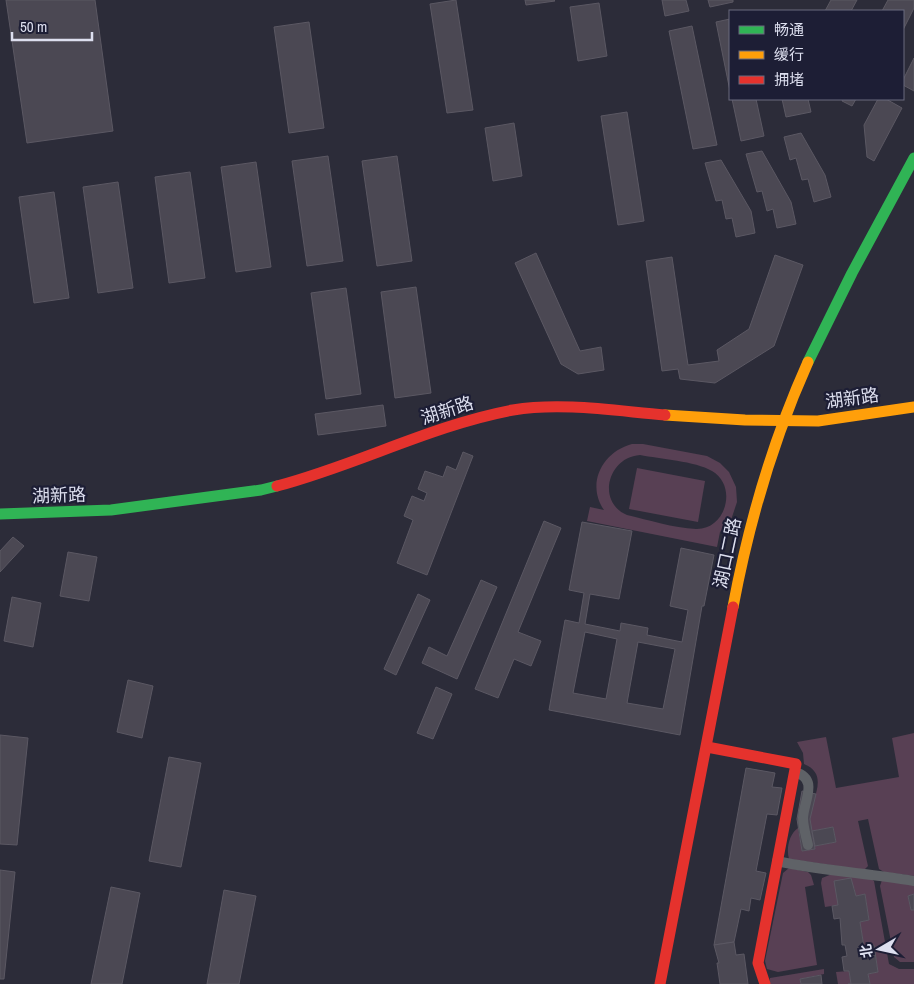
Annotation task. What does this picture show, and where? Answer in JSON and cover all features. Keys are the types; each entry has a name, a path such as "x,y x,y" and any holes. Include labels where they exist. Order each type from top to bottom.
{"street":[{"name":"湖口二路","path":"660,984 708,746 736,592 753,516 784,421 820,338 914,158"},
{"name":"湖新路","path":"0,514 111,510 261,490 307,478 470,419 515,410 554,408 745,420 818,421 914,407"},
{"path":"708,746 796,764 758,963 765,984"},
{"path":"795,772 804,774 808,780 809,792 803,818 808,845"},
{"path":"777,861 815,870 875,874 914,881"}],"shaded area":[{"path":"632,444 643,444 707,456 720,463 729,472 736,487 737,502 731,520 720,532 717,547 587,521 590,507 604,510 599,500 597,480 605,462 621,448","holes":["640,455 696,465 712,471 720,478 725,487 725,506 721,515 715,522 706,527 696,529 661,524 627,515 617,509 611,500 609,491 614,471 620,463"]},
{"path":"637,468 705,481 698,522 629,509"},
{"path":"914,733 914,876 884,872 879,869 868,819 858,821 868,866 864,870 789,859 789,842 792,834 798,828 802,851 815,849 815,846 836,842 833,827 812,831 811,812 818,781 812,769 804,764 803,753 797,742 826,737 836,788 899,777 892,738"},
{"path":"789,868 808,872 814,885 805,887 817,965 778,972 767,969 765,961 783,873"},
{"path":"832,874 874,881 889,964 899,969 914,969 914,984 870,984 868,974 878,972 874,945 864,947 860,922 869,920 865,894 856,896 854,888 852,888 838,905 825,907 821,883 822,878"},
{"path":"882,880 914,885 914,894 908,896 911,910 914,910 914,962 900,962 894,957 880,886"},
{"path":"824,969 824,974 800,979 801,984 769,984 770,978"},
{"path":"849,971 851,984 838,984 836,972"}],"building":[{"path":"6,0 95,0 113,131 27,143"},
{"path":"456,0 473,110 447,113 430,4"},
{"path":"525,0 554,0 555,1 526,5"},
{"path":"662,0 686,0 689,11 665,16"},
{"path":"708,0 733,0 733,2 710,7"},
{"path":"831,0 857,0 852,10 826,10"},
{"path":"888,0 914,0 914,8 904,28 904,10 883,10"},
{"path":"599,3 607,56 578,61 570,7"},
{"path":"729,19 729,86 716,22"},
{"path":"309,22 324,128 289,133 274,27"},
{"path":"692,26 717,145 693,149 669,31"},
{"path":"914,58 914,91 904,86 904,78"},
{"path":"732,100 756,100 764,136 741,141"},
{"path":"782,100 808,100 811,112 786,117"},
{"path":"842,100 855,100 852,106"},
{"path":"877,100 888,100 902,108 874,161 867,157 864,125"},
{"path":"627,112 644,221 618,225 601,116"},
{"path":"514,123 522,176 493,181 485,128"},
{"path":"801,133 825,175 831,197 814,202 808,179 802,180 796,158 790,160 784,137"},
{"path":"762,151 791,202 796,224 777,228 773,209 767,211 762,191 757,192 746,154"},
{"path":"328,156 343,261 307,266 292,161"},
{"path":"397,156 412,261 377,266 362,161"},
{"path":"721,160 751,211 755,233 736,237 732,218 726,219 722,200 716,201 705,163"},
{"path":"256,162 271,267 236,272 221,167"},
{"path":"190,172 205,278 169,283 155,177"},
{"path":"118,182 133,288 98,293 83,187"},
{"path":"54,192 69,298 34,303 19,197"},
{"path":"536,253 580,351 601,347 604,370 578,374 561,364 515,263"},
{"path":"775,255 803,265 774,346 715,383 680,379 678,369 662,371 646,261 672,257 688,365 719,361 717,350 749,329"},
{"path":"416,287 431,393 395,398 381,292"},
{"path":"346,288 361,394 326,399 311,293"},
{"path":"383,405 386,426 318,435 315,414"},
{"path":"463,452 473,456 427,575 397,563 413,520 404,516 412,496 424,501 427,493 418,489 425,471 443,477 447,466 456,470"},
{"path":"544,521 561,528 518,632 541,641 531,666 514,659 498,698 475,689"},
{"path":"582,522 632,531 619,599 590,594 585,624 620,631 621,623 648,628 647,635 682,642 688,610 670,606 681,548 714,555 704,606 702,606 680,735 549,710 565,620 579,623 584,593 569,590","holes":["585,632 617,639 606,699 573,693","638,642 675,649 663,709 627,703"]},
{"path":"13,537 24,546 0,572 0,551"},
{"path":"68,552 97,557 89,601 60,596"},
{"path":"481,580 497,587 457,679 422,663 429,647 447,656"},
{"path":"418,594 430,600 396,675 384,669"},
{"path":"12,597 41,603 33,647 4,641"},
{"path":"128,680 153,686 142,738 117,732"},
{"path":"436,687 452,694 433,739 417,733"},
{"path":"0,735 28,738 17,845 0,844"},
{"path":"169,757 201,763 181,867 149,861"},
{"path":"746,768 775,773 772,787 782,788 777,815 767,814 756,871 766,873 760,900 751,898 749,911 741,909 734,942 714,945"},
{"path":"802,791 816,794 810,819 815,849 802,851 797,819"},
{"path":"833,827 836,842 815,846 812,831"},
{"path":"0,870 15,872 4,979 0,979"},
{"path":"851,878 856,896 865,894 869,920 860,922 864,947 874,945 878,972 868,974 870,984 851,984 849,971 844,971 842,957 847,956 845,945 842,945 840,918 834,919 832,906 838,905 834,881"},
{"path":"111,887 140,893 122,984 91,984"},
{"path":"224,890 256,896 239,984 207,984"},
{"path":"914,894 914,910 911,910 908,896"},
{"path":"734,942 736,955 744,954 748,984 720,984 717,963 719,963 714,945"},
{"path":"821,975 822,984 801,984 800,979"}],"traffic: fast":[{"path":"808,362 852,273 914,158"},
{"path":"0,514 111,510 261,490 277,486"}],"traffic: slow":[{"path":"733,607 739,575 763,482 795,391 808,362"},
{"path":"665,415 745,420 818,421 914,407"}],"traffic: jam":[{"path":"277,486 453,425 513,410 570,407 665,415"},
{"path":"660,984 733,607"},
{"path":"707,747 796,764 758,963 765,984"}]}
